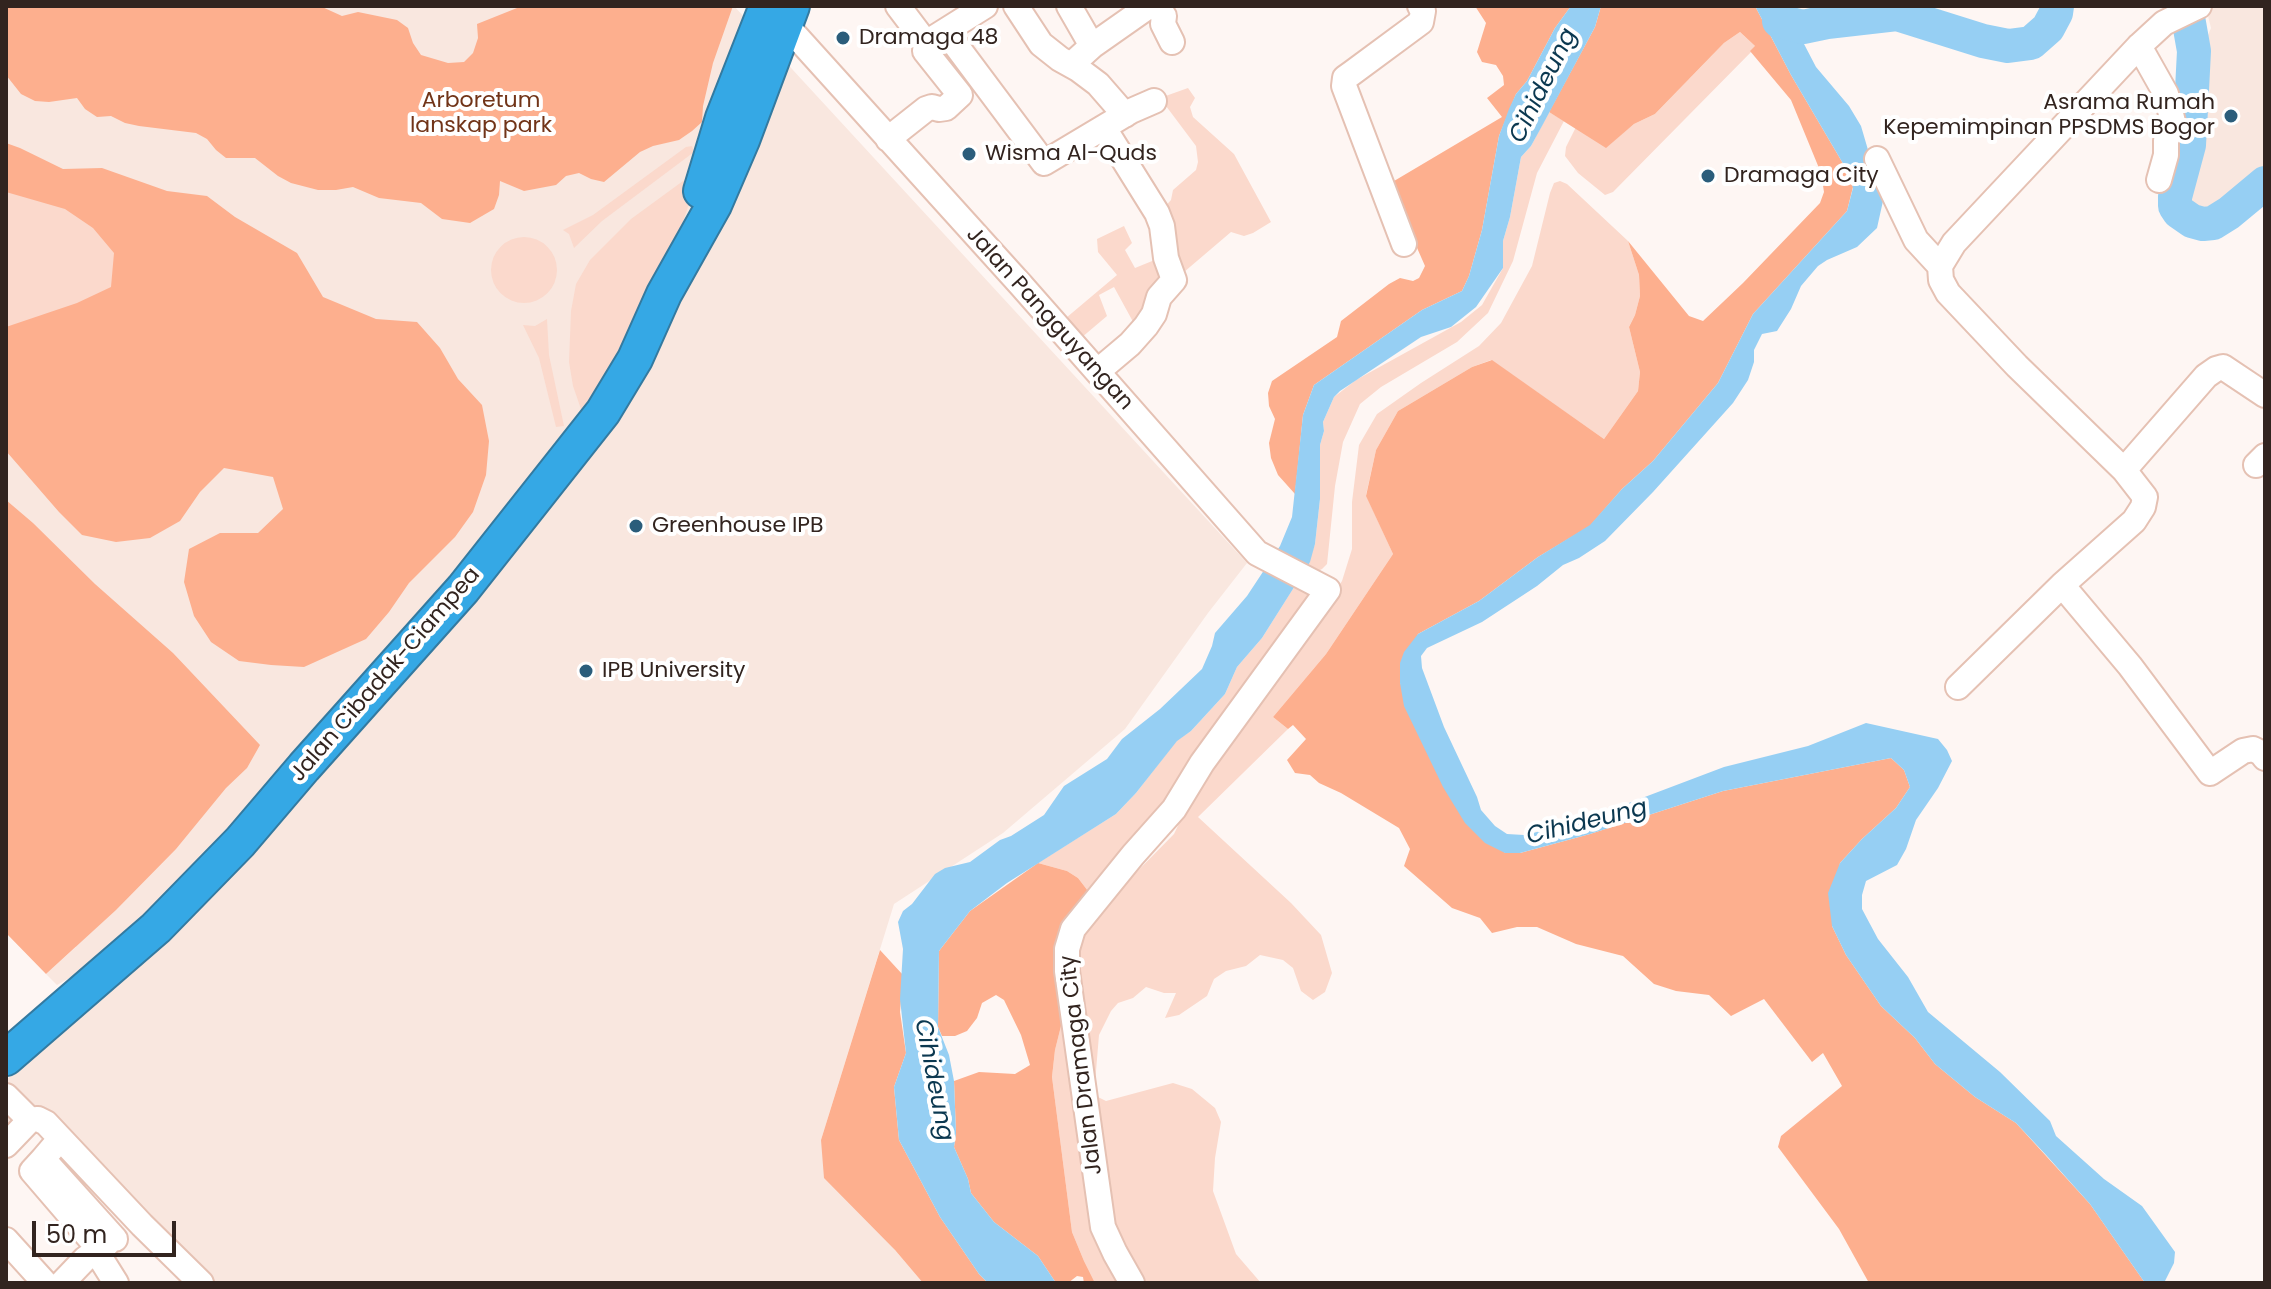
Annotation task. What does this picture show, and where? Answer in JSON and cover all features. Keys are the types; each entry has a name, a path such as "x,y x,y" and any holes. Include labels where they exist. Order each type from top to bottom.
{"highway":[{"name":"Jalan Cibadak-Ciampea","path":"6,1058 156,928 220,863 463,589 603,412 635,359 664,294 714,205 735,158 781,12"}],"street":[{"path":"898,6 936,37 1044,163 1154,101"},
{"path":"888,139 926,109 946,108 960,95 925,51 936,37 985,6"},
{"path":"1061,6 1022,15 1041,44 1098,84 1125,115"},
{"path":"1069,6 1092,46"},
{"path":"1071,65 1092,46 1149,6"},
{"path":"1156,6 1164,16 1163,24 1172,42"},
{"path":"1404,244 1344,86 1345,78 1421,22 1423,11 1420,6"},
{"path":"1958,687 2062,585 2134,521 2145,497 2124,470 2017,366 1948,293 1941,280 1940,266 1954,243 2139,46 2164,23 2199,6"},
{"name":"Jalan Pangguyangan","path":"781,12 888,139 1098,371 1257,553 1319,585"},
{"path":"2139,46 2166,94 2173,122 2159,180"},
{"path":"1098,371 1146,326 1159,297 1174,280 1157,213 1104,128"},
{"path":"1877,159 1916,240 1940,266"},
{"path":"2124,470 2206,376 2216,369 2223,367 2265,395"},
{"name":"Jalan Dramaga City","path":"1132,1283 1103,1227 1067,971 1067,949 1073,929 1174,809 1319,585"},
{"path":"2062,585 2130,666 2210,773 2243,751 2261,750"},
{"path":"6,1096 30,1120"},
{"path":"6,1145 30,1120 38,1119 46,1123 198,1282"},
{"path":"60,1139 43,1159 103,1246 116,1283"},
{"path":"70,1279 103,1246 137,1219"},
{"path":"6,1240 45,1283"}],"shaded area":[{"name":"IPB University","path":"6,6 734,6 1247,563 1125,729 1003,833 894,904 821,1140 895,1250 923,1283 202,1283 27,1107 6,1139 6,1080 115,984 80,972 57,985 46,974 76,947 6,928"},
{"name":"Asrama Rumah Kepemimpinan PPSDMS Bogor","path":"2215,6 2265,6 2265,169 2230,202 2214,214 2201,218 2185,209 2184,198 2196,137 2204,45 2211,28 2207,12"},
{"path":"1740,32 1756,47 1613,192 1605,195 1578,173 1565,156 1576,127 1606,147 1634,124 1655,114 1724,43"},
{"path":"1188,88 1195,98 1190,107 1193,117 1234,154 1271,222 1244,236 1231,232 1177,278 1161,211 1171,200 1173,190 1196,170 1198,162 1196,146 1160,98"},
{"path":"1549,112 1564,121 1537,173 1513,261 1488,313 1457,342 1381,387 1360,404 1343,442 1327,564 1316,572 1306,568 1315,544 1323,422 1334,397 1356,380 1461,322 1482,305 1503,268 1503,241 1521,157 1531,146"},
{"path":"692,146 694,152 602,221 574,248 569,234 563,230 593,215 686,147"},
{"path":"6,158 158,252 6,367"},
{"path":"693,178 694,189 664,278 583,415 569,362 571,311 576,284 590,260 631,219 683,181"},
{"path":"1560,181 1567,184 1628,241 1639,275 1640,296 1629,327 1640,372 1638,391 1604,439 1491,360 1472,367 1398,411 1376,450 1366,495 1393,554 1326,654 1273,717 1288,729 1198,817 1321,935 1332,973 1325,992 1313,1000 1301,991 1293,968 1283,960 1260,955 1246,966 1226,971 1214,979 1207,996 1179,1015 1165,1018 1176,993 1146,987 1133,998 1118,1003 1099,1035 1094,1095 1075,962 1082,934 1114,895 1174,834 1199,782 1342,581 1352,549 1352,502 1359,445 1377,414 1479,346 1501,323 1532,266 1554,183"},
{"path":"1124,226 1132,243 1125,250 1135,268 1162,257 1172,278 1137,329 1114,287 1099,295 1107,316 1081,338 1066,318 1117,275 1098,252 1097,239"},
{"path":"530,237 548,246 555,257 555,283 548,294 537,301 518,303 505,298 496,289 491,264 496,251 505,242"},
{"path":"547,319 549,355 564,426 556,427 539,358 523,325 535,326"},
{"path":"1296,584 1309,588 1313,597 1217,734 1141,833 1096,884 1088,891 1078,878 1067,871 1038,863 1116,814 1136,793 1177,740 1191,731 1225,694 1237,667 1262,638"},
{"path":"1063,1018 1120,1283 1095,1283 1072,1232 1052,1077"},
{"path":"1173,1083 1192,1089 1215,1108 1221,1122 1213,1191 1236,1254 1261,1283 1141,1283 1119,1243 1111,1213 1094,1095 1106,1101"}],"green space":[{"name":"Arboretum lanskap park","path":"6,6 320,6 342,16 358,12 397,20 408,28 421,55 448,63 464,62 473,53 478,38 477,24 522,6 733,6 713,63 702,122 692,131 679,140 640,152 604,182 579,173 566,176 556,185 524,191 500,181 494,209 470,223 442,219 421,203 379,198 353,187 318,190 291,183 255,158 226,158 207,139 196,133 139,126 111,116 97,117 85,109 77,98 35,101 21,94 6,75"},
{"path":"1475,6 1571,6 1555,28 1527,81 1516,94 1499,136 1482,230 1462,291 1422,310 1314,385 1303,415 1295,494 1278,475 1271,458 1269,443 1275,419 1269,406 1268,393 1272,381 1337,337 1341,321 1389,284 1400,278 1413,281 1419,278 1425,266 1389,184 1502,117 1487,98 1504,85 1503,76 1496,65 1482,62 1477,52 1486,23"},
{"path":"1601,6 1755,6 1848,172 1853,187 1847,211 1753,314 1718,383 1653,461 1622,489 1590,526 1538,557 1479,601 1418,634 1400,683 1505,853 1520,853 1590,834 1723,791 1891,758 1904,770 1910,787 1896,808 1840,863 1832,926 1846,955 1881,1006 1915,1038 1935,1064 1975,1097 2016,1123 2090,1204 2145,1283 1869,1283 1839,1229 1778,1147 1781,1136 1842,1086 1823,1053 1812,1062 1764,999 1731,1016 1709,995 1676,991 1654,984 1623,956 1576,944 1537,927 1517,927 1492,933 1480,918 1452,908 1404,866 1410,849 1399,828 1310,775 1295,773 1287,760 1306,739 1293,725 1288,729 1273,717 1326,654 1393,554 1366,496 1376,450 1398,411 1472,367 1492,360 1604,439 1638,391 1640,372 1629,327 1640,296 1639,275 1628,241 1689,316 1703,321 1820,203 1824,192 1821,173 1791,100 1750,51 1755,46 1740,32 1724,43 1655,114 1634,124 1606,148 1549,112 1595,27"},
{"path":"6,143 63,169 102,168 167,191 207,196 235,217 297,253 323,297 376,319 417,322 440,348 458,379 482,405 489,441 486,475 473,512 455,537 409,583 366,639 304,667 239,661 211,642 194,616 184,582 189,549 220,533 258,533 283,509 273,477 224,468 200,492 180,521 150,538 116,542 82,535 6,451 6,327 77,303 111,287 114,253 93,228 65,209 6,192"},
{"path":"6,500 173,653 260,745 247,768 226,788 176,849 46,974 6,933"},
{"path":"1038,863 1067,871 1078,878 1088,891 1065,922 1063,1018 1052,1077 1072,1232 1095,1283 1084,1283 1083,1277 1077,1276 1068,1283 1056,1283 1038,1256 994,1222 971,1193 954,1147 954,1081 979,1072 1015,1074 1030,1065 1021,1035 1004,1000 996,995 982,1003 977,1018 967,1031 955,1036 942,1036 938,1027 939,951 970,911"},
{"path":"880,950 903,975 900,1012 906,1053 894,1087 899,1140 940,1217 988,1283 923,1283 824,1178 821,1140"}],"water":[{"name":"Cihideung","path":"1571,6 1601,6 1595,27 1531,146 1521,157 1503,241 1503,268 1476,307 1451,327 1421,337 1334,397 1323,422 1320,499 1310,562 1262,638 1237,667 1225,694 1191,731 1177,741 1116,814 1007,883 970,911 939,951 938,1027 949,1055 954,1081 954,1147 971,1193 994,1222 1038,1256 1056,1283 988,1283 940,1217 899,1140 894,1087 906,1053 900,999 903,949 898,922 903,911 935,874 945,868 970,862 1000,840 1044,815 1064,786 1107,759 1122,739 1160,709 1202,669 1215,633 1247,596 1280,546 1292,517 1303,415 1314,385 1422,310 1462,291 1482,230 1499,136 1509,109"},
{"name":"Cihideung","path":"1755,6 1786,6 1816,67 1849,106 1861,126 1883,201 1877,228 1857,247 1818,266 1801,286 1777,331 1762,334 1754,350 1748,380 1733,403 1605,541 1563,565 1482,622 1427,648 1421,656 1422,668 1481,810 1507,834 1524,835 1576,823 1724,767 1808,746 1866,723 1938,739 1952,761 1916,820 1897,865 1866,881 1862,909 1878,939 1908,977 1928,1012 2000,1072 2050,1121 2056,1136 2104,1179 2142,1206 2175,1252 2174,1263 2164,1283 2145,1283 2090,1204 2046,1155 2016,1123 1975,1097 1935,1064 1915,1038 1881,1006 1846,955 1832,926 1828,893 1840,863 1896,808 1910,787 1904,770 1891,758 1723,791 1590,834 1520,853 1505,853 1485,843 1465,823 1443,787 1404,706 1400,663 1404,652 1418,634 1479,601 1538,557 1590,525 1622,489 1653,461 1718,383 1753,314 1847,211 1853,188 1848,172"}],"waterway":[{"path":"1779,21 1803,27 1897,14 2008,46 2031,43 2048,28 2057,6"},
{"path":"2186,6 2194,51 2191,109 2189,145 2175,206 2192,221 2213,223 2265,183"}],"place":[{"name":"Dramaga 48","path":"843,38"},
{"name":"Asrama Rumah Kepemimpinan PPSDMS Bogor","path":"2231,116"},
{"name":"Wisma Al-Quds","path":"969,154"},
{"name":"Dramaga City","path":"1708,176"},
{"name":"Greenhouse IPB","path":"636,526"},
{"name":"IPB University","path":"586,671"}]}
